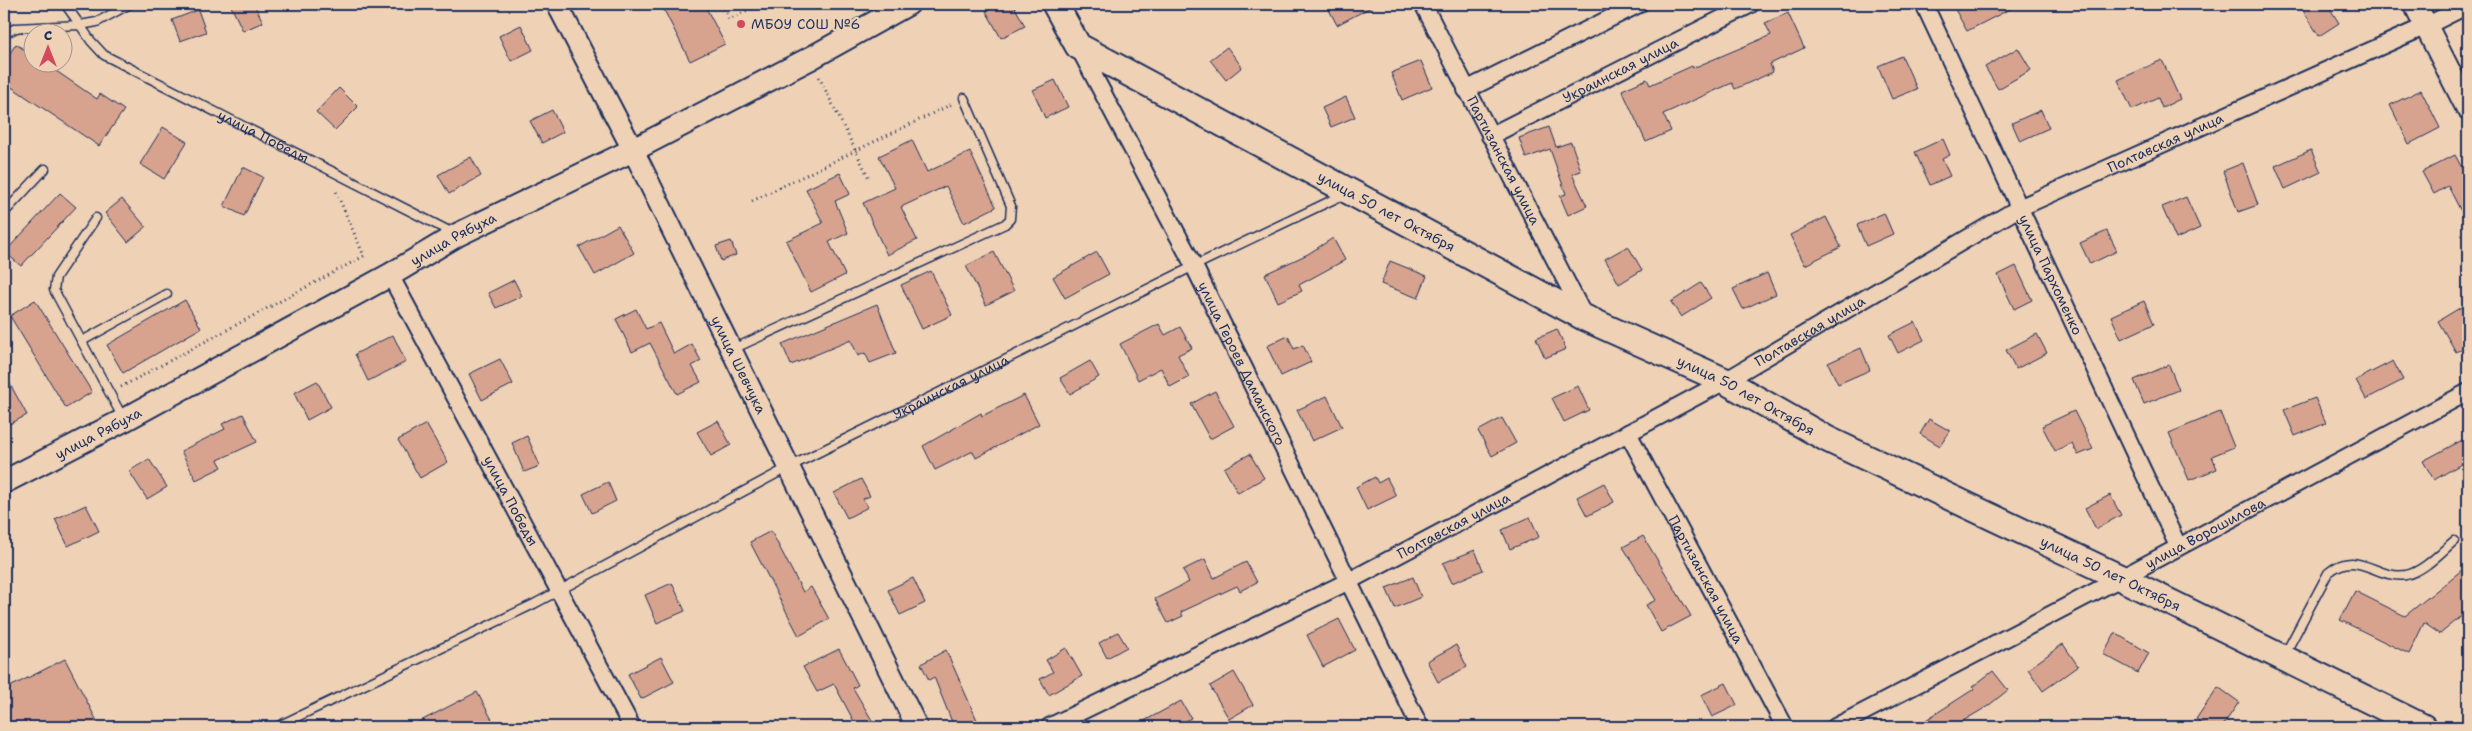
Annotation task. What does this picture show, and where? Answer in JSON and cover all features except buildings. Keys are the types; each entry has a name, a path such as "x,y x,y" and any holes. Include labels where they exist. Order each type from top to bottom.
{"main road":[{"name":"улица Рябуха","path":"4,482 124,420 390,275 457,235 633,150 811,58 908,4"},
{"name":"улица Героев Даманского","path":"1055,4 1078,46"},
{"path":"2415,4 2468,109"},
{"name":"улица 50 лет Октября","path":"1078,46 1584,318 1725,381 1827,439 2121,578 2423,727"}],"street":[{"name":"улица Шевчука","path":"557,4 633,150 917,727"},
{"name":"Партизанская улица","path":"1423,4 1584,318"},
{"path":"1466,90 1639,4"},
{"name":"Украинская улица","path":"1490,136 1751,4"},
{"name":"улица Пархоменко","path":"1924,4 2178,546"},
{"name":"Полтавская улица","path":"1049,727 1350,581 1628,433 1725,381 2018,208 2426,26 2468,5"},
{"name":"улица Героев Даманского","path":"1078,46 1194,266 1420,727"},
{"name":"улица Победы","path":"390,275 632,727"},
{"name":"улица Ворошилова","path":"1835,727 2121,578 2468,392"},
{"name":"Партизанская улица","path":"1628,433 1785,727"}],"lane":[{"name":"улица Победы","path":"65,4 91,41 104,55 457,235"},
{"path":"4,34 16,28 80,25 97,22 130,4"},
{"path":"731,350 1004,224 1010,219 1011,206 964,98"},
{"path":"4,213 46,169"},
{"name":"Украинская улица","path":"276,727 534,604 789,467 1194,266 1349,192"},
{"path":"96,218 56,277 54,290 124,420"},
{"path":"82,342 167,294"},
{"path":"2283,658 2294,632 2328,573 2337,565 2357,563 2397,576 2408,574 2421,569 2454,541"}],"path":[{"path":"722,4 729,19 761,4"},
{"path":"811,58 869,178"},
{"path":"752,201 964,98"},
{"path":"110,393 364,256 327,169"}],"place":[{"name":"МБОУ СОШ №6","path":"741,24"}]}
